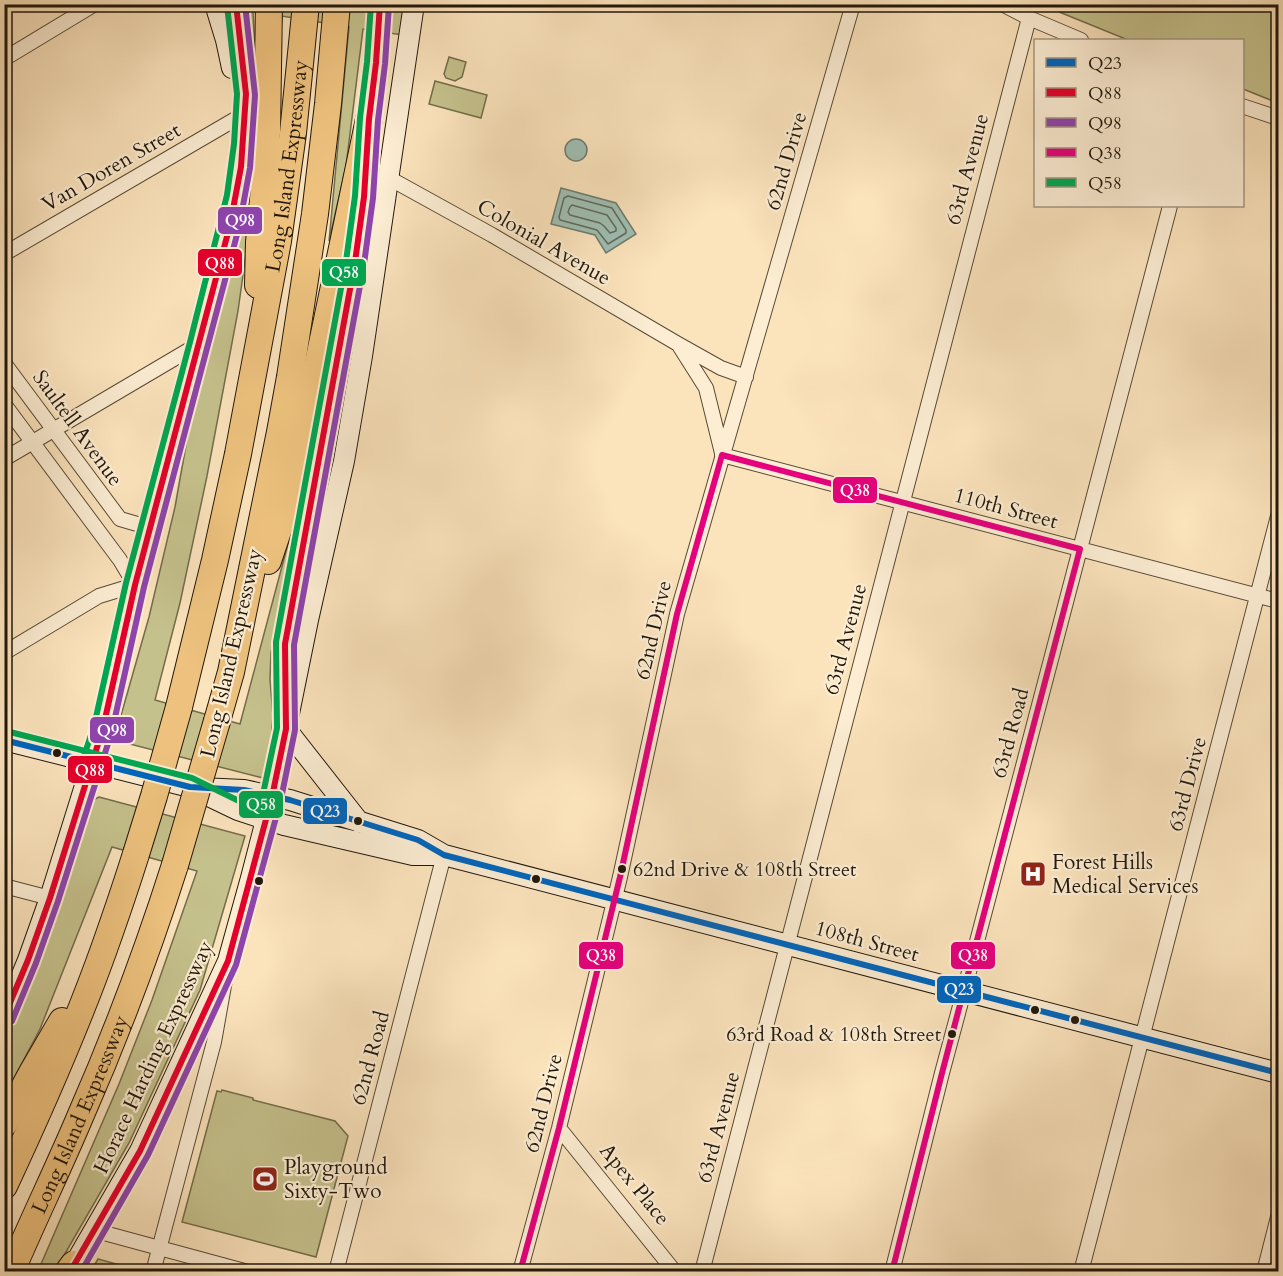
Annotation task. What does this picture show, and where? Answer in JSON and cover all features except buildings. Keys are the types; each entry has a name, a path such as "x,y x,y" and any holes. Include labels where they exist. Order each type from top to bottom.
{"highway":[{"path":"258,348 258,242 267,132 269,4"},
{"name":"Long Island Expressway","path":"4,1186 43,1101 104,951 157,786 179,707 238,454 278,241 306,4"},
{"name":"Long Island Expressway","path":"11,1272 102,1065 146,952 175,865 231,672 280,432 300,311 321,169 337,4"},
{"path":"231,672 291,492 369,119"},
{"path":"4,1124 104,951"}],"main road":[{"path":"215,4 232,69 243,145"},
{"path":"4,1018 50,898 103,728 135,585 152,528 234,207 241,167 246,94 236,4"},
{"path":"359,822 286,729 285,644 355,262 364,197 380,4"},
{"name":"Horace Harding Expressway","path":"71,1269 140,1151 228,961 267,820 308,620 344,461 362,356 414,4"},
{"name":"108th Street","path":"4,740 190,788 238,810 284,825 413,855 444,855 1278,1073"},
{"name":"108th Street","path":"190,788 244,790 290,800 418,840 444,855"}],"street":[{"path":"4,59 95,4"},
{"name":"62nd Drive","path":"520,1272 559,1128 615,899 677,614 853,4"},
{"path":"1002,4 1079,39"},
{"name":"63rd Avenue","path":"702,1272 1029,18"},
{"path":"1244,107 1278,118"},
{"name":"Van Doren Street","path":"4,254 239,117"},
{"name":"Colonial Avenue","path":"387,177 721,368 746,377"},
{"name":"63rd Road","path":"892,1272 942,1073 1170,207"},
{"path":"4,459 199,344"},
{"name":"Colonial Avenue","path":"678,344 706,388 722,455"},
{"name":"Saultell Avenue","path":"4,363 120,519 152,528"},
{"name":"Saultell Avenue","path":"4,404 120,560 135,585"},
{"name":"110th Street","path":"722,455 1278,601"},
{"name":"63rd Drive","path":"1081,1272 1278,516"},
{"path":"96,527 120,519"},
{"path":"4,653 99,596 135,585"},
{"name":"62nd Road","path":"336,1272 444,855"},
{"path":"4,886 50,898"},
{"path":"153,1272 214,1042 228,961"},
{"name":"Apex Place","path":"559,1128 675,1272"},
{"path":"1264,1272 1278,1217"},
{"path":"93,1230 248,1272"}],"shaded area":[{"path":"221,5 414,5 409,36 363,29 346,166 329,241 349,27 282,16 278,60 275,15 253,12 256,69 254,196 238,311 180,603 155,700 240,724 293,525 296,527 271,653 270,679 273,716 271,743 263,778 114,740 149,617 175,507 188,434 209,343 249,193 253,126 241,10 221,7"},
{"path":"1042,5 1278,5 1278,103 1244,89 1244,39 1126,39"},
{"path":"449,57 466,62 462,77 455,81 446,78 444,74"},
{"path":"435,81 487,95 481,118 429,104"},
{"path":"99,797 245,836 200,990 129,1143 55,1271 38,1271 119,1084 152,1000 197,871 112,847 40,1029 5,1095 5,1041 53,918 84,823 93,800"},
{"name":"Playground Sixty-Two","path":"222,1090 335,1121 348,1136 316,1257 182,1222 217,1091"},
{"path":"98,1259 138,1270 138,1271 91,1271"}],"water":[{"path":"576,139 584,142 587,150 584,158 576,161 568,158 565,150 568,142"},
{"path":"561,188 616,203 636,234 606,253 595,235 551,224"}],"transit line":[{"name":"Q88","path":"4,1017 28,960 50,898 103,728 135,585 230,225 241,167 246,94 236,4"},
{"name":"Q98","path":"12,1021 58,901 112,731 144,587 239,227 250,168 255,95 245,4"},
{"name":"Q58","path":"6,731 192,778 241,802 260,808 277,728 276,642 346,261 355,196 371,4"},
{"name":"Q88","path":"70,1272 140,1151 228,961 272,797 286,729 285,644 355,262 364,197 380,4"},
{"name":"Q58","path":"83,759 94,726 126,583 227,195 234,144 237,94 227,5"},
{"name":"Q98","path":"81,1272 148,1155 236,965 281,799 295,730 294,645 364,264 373,198 389,5"},
{"name":"Q38","path":"520,1272 559,1128 620,877 677,614 722,455 1080,549 892,1272"},
{"name":"Q23","path":"4,740 190,787 244,790 290,800 418,840 444,855 1278,1073"}],"place":[{"name":"62nd Drive & 108th Street","path":"622,869"},
{"name":"Forest Hills Medical Services","path":"1033,874"},
{"name":"63rd Road & 108th Street","path":"952,1034"},
{"name":"Playground Sixty-Two","path":"265,1179"}]}
